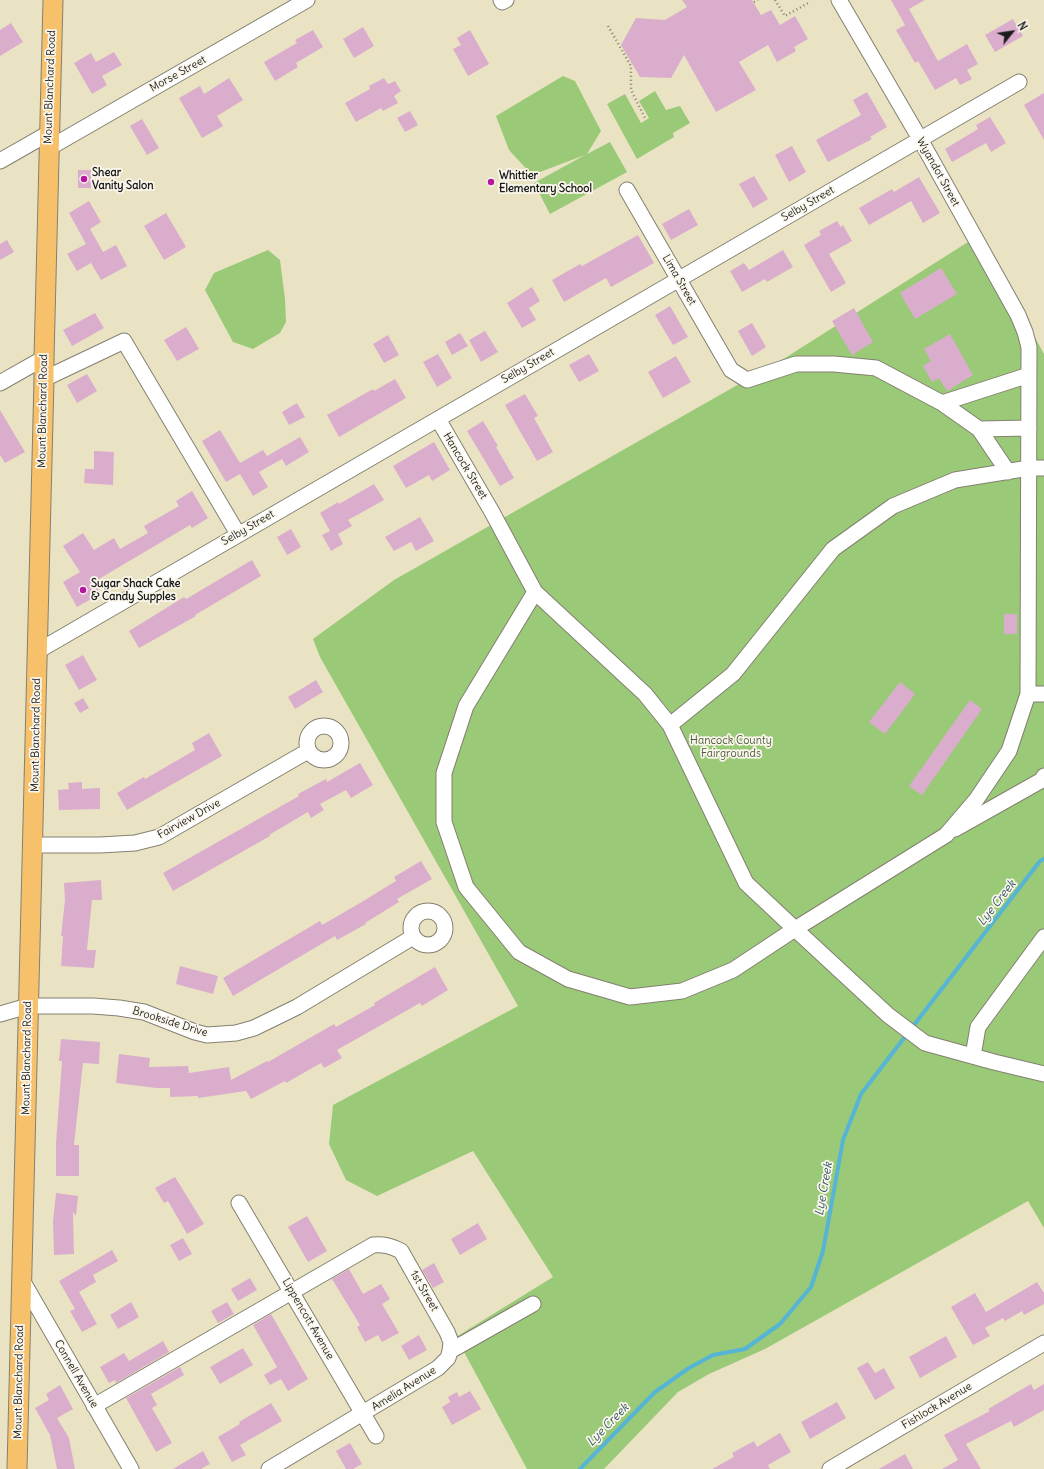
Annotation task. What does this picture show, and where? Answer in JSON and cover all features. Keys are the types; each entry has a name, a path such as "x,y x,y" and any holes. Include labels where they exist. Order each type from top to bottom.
{"main road":[{"name":"Mount Blanchard Road","path":"17,1469 38,651 52,0"}],"street":[{"name":"Morse Street","path":"0,161 49,140 307,0"},
{"name":"Wyandot Street","path":"839,0 920,139 1018,315 1029,347 1028,694 1009,750 976,800 946,835"},
{"name":"Selby Street","path":"38,651 1019,82"},
{"name":"Lima Street","path":"627,190 731,370 747,380 796,364 834,364 876,368 942,403"},
{"path":"44,379 124,341 238,534"},
{"path":"0,384 44,358"},
{"path":"942,403 1029,375"},
{"path":"942,403 979,429 1008,472"},
{"name":"Hancock Street","path":"438,419 492,512 535,592 645,694 670,724 746,883 888,1015 925,1043 1044,1074"},
{"path":"979,429 1029,428"},
{"path":"670,724 733,674 833,549 893,506 955,480 1028,468 1044,468"},
{"path":"535,592 466,706 444,773 444,822 466,887 519,952 568,979 630,997 682,991 733,970 795,929 946,835 1042,780 1044,776"},
{"path":"1028,694 1044,694"},
{"name":"Fairview Drive","path":"33,845 100,845 135,843 159,837 308,752"},
{"name":"Brookside Drive","path":"0,1014 28,1006 45,1005 119,1008 144,1012 189,1030 207,1035 236,1033 254,1028 297,1007 413,937"},
{"path":"973,1056 978,1027 1044,937"},
{"name":"Lippencott Avenue","path":"239,1203 376,1436"},
{"name":"1st Street","path":"292,1292 373,1245 382,1244 401,1251 447,1332 450,1342 450,1351"},
{"name":"Connell Avenue","path":"22,1280 131,1469"},
{"path":"94,1406 292,1292"},
{"name":"Amelia Avenue","path":"269,1469 438,1368 448,1358 450,1351 533,1304"},
{"name":"Fishlock Avenue","path":"830,1469 1044,1343"}],"path":[{"path":"754,2 758,0"},
{"path":"774,0 784,16 810,2"},
{"path":"608,26 631,66 631,90 646,120"}],"green space":[{"path":"563,76 575,81 601,131 587,154 610,142 627,172 550,214 534,183 585,155 532,175 509,150 496,116"},
{"path":"655,91 666,110 680,106 690,123 673,133 674,137 637,159 607,104 625,94 641,123 649,118 639,101"},
{"name":"Hancock County Fairgrounds","path":"979,235 1044,354 1044,1228 1028,1201 765,1349 709,1374 678,1392 604,1469 527,1469 456,1337 553,1277 473,1151 377,1196 346,1180 329,1144 333,1105 518,1006 320,657 313,639 394,580 785,358"},
{"path":"268,250 280,260 285,299 286,322 280,333 253,349 233,342 205,290 214,273"}],"building":[{"path":"682,0 752,0 761,15 771,10 780,25 795,16 808,39 794,47 796,51 777,62 768,45 739,62 756,90 716,112 684,55 671,78 640,77 621,45 636,18 665,20 687,7"},
{"path":"891,0 925,0 909,9 938,61 967,44 978,64 967,70 972,79 960,85 956,78 935,90 918,61 915,63 896,30 905,25"},
{"path":"1013,19 1023,36 995,52 985,35"},
{"path":"11,23 23,42 0,56 0,30"},
{"path":"363,27 374,46 354,58 343,39"},
{"path":"313,30 323,47 296,63 298,67 275,81 264,62 297,43 295,40"},
{"path":"470,30 489,64 468,76 453,49 461,45 457,38"},
{"path":"114,52 122,65 102,76 107,85 92,94 74,63 91,53 96,62"},
{"path":"229,78 243,100 217,116 223,126 202,138 179,98 200,86 204,94"},
{"path":"384,78 388,84 395,81 401,91 394,96 398,103 383,111 381,108 356,122 345,103 370,89 369,86"},
{"path":"867,92 887,127 870,137 872,139 828,162 816,140 861,115 853,100"},
{"path":"1044,93 1044,140 1024,105"},
{"path":"410,111 418,125 405,132 397,118"},
{"path":"990,117 1006,143 991,152 986,143 952,162 945,149 978,129 976,125"},
{"path":"142,119 159,148 147,155 130,126"},
{"path":"792,146 806,172 789,182 775,155"},
{"name":"Shear Vanity Salon","path":"78,170 91,170 91,188 78,188"},
{"path":"754,176 768,199 753,208 739,184"},
{"path":"919,177 940,213 923,223 911,201 869,225 859,208 892,189 894,192"},
{"path":"89,201 101,222 90,229 103,252 116,245 127,266 101,280 91,263 77,271 67,254 86,244 69,213"},
{"path":"689,209 698,225 671,240 662,224"},
{"path":"166,213 186,247 164,260 144,226"},
{"path":"837,221 841,227 843,225 852,241 829,254 846,283 831,292 804,245 821,235 819,231"},
{"path":"638,235 654,263 611,287 606,278 564,302 552,280 580,264 582,266"},
{"path":"7,240 14,252 0,260 0,244"},
{"path":"783,250 793,267 767,282 765,279 742,292 730,271 744,263 749,270"},
{"path":"941,268 957,294 915,319 900,293"},
{"path":"532,287 540,301 529,308 536,320 522,328 507,303"},
{"path":"670,306 688,337 673,345 655,315"},
{"path":"854,308 873,342 852,355 832,321"},
{"path":"95,313 104,328 72,346 63,330"},
{"path":"752,323 766,347 752,356 738,331"},
{"path":"186,327 199,349 177,361 164,340"},
{"path":"485,331 498,352 481,362 469,340"},
{"path":"460,333 468,346 452,355 445,342"},
{"path":"950,334 973,375 947,391 939,378 932,382 923,366 931,361 924,349"},
{"path":"388,335 399,355 384,363 373,344"},
{"path":"438,354 452,378 437,387 423,362"},
{"path":"589,354 599,371 579,382 569,365"},
{"path":"676,356 691,382 663,398 648,372"},
{"path":"87,374 97,391 77,403 67,385"},
{"path":"395,379 406,398 339,437 327,415 373,389 374,391"},
{"path":"525,394 538,416 534,418 553,452 537,461 505,405"},
{"path":"297,403 305,417 289,425 282,412"},
{"path":"0,410 25,452 5,463 0,455"},
{"path":"483,421 498,446 496,447 514,478 500,486 467,431"},
{"path":"220,430 240,463 263,450 267,456 300,437 309,452 286,466 282,459 259,472 268,487 253,496 240,474 226,482 202,441"},
{"path":"434,442 450,470 432,481 429,475 406,488 393,466"},
{"path":"94,451 114,452 113,485 84,483 85,469 94,469"},
{"path":"374,484 384,500 348,520 352,526 338,534 343,544 331,551 322,535 330,531 320,513"},
{"path":"192,491 208,518 192,528 190,525 99,579 102,584 97,587 100,594 77,607 63,582 80,572 63,546 83,533 94,550 114,538 120,549 148,533 144,526 179,506 176,501"},
{"path":"420,517 434,541 416,551 411,542 394,551 385,537"},
{"path":"291,529 301,547 287,555 277,537"},
{"path":"252,560 261,576 195,615 196,616 139,648 129,631 184,597 186,599"},
{"path":"1004,614 1017,614 1017,634 1004,634"},
{"path":"83,655 97,680 79,690 65,665"},
{"path":"316,680 323,692 295,709 288,697"},
{"path":"900,682 915,694 885,734 869,722"},
{"path":"83,698 89,708 80,713 74,703"},
{"path":"970,700 982,709 922,795 909,786"},
{"path":"209,733 222,756 127,810 117,793 144,777 145,779 195,750 192,743"},
{"path":"360,763 373,785 351,798 346,790 320,804 324,810 311,818 308,812 269,835 270,836 173,891 163,873 299,796 298,794 326,779 327,782"},
{"path":"82,782 82,789 100,788 100,809 59,810 58,790 69,789 68,783"},
{"path":"421,861 432,879 397,899 399,902 365,923 366,924 337,940 335,936 233,996 223,978 320,921 322,925 360,903 396,881 394,877"},
{"path":"101,880 102,900 92,900 87,950 96,950 94,968 61,966 63,936 61,936 65,900 64,883"},
{"path":"180,966 218,976 213,994 176,984"},
{"path":"435,967 448,990 422,1006 420,1003 337,1050 342,1058 324,1068 321,1063 286,1083 285,1081 251,1099 246,1091 198,1098 198,1096 170,1097 170,1088 156,1088 116,1083 119,1054 150,1058 149,1067 188,1066 189,1073 229,1067 231,1080 267,1061 268,1062 334,1024 336,1027 375,1005 374,1003"},
{"path":"61,1039 100,1042 99,1064 83,1063 74,1145 79,1145 79,1176 56,1176 56,1143 62,1061 59,1061"},
{"path":"175,1177 204,1224 187,1234 168,1201 164,1203 155,1188"},
{"path":"56,1193 78,1196 76,1216 73,1212 74,1254 54,1255 53,1221"},
{"path":"307,1216 327,1251 308,1262 288,1227"},
{"path":"478,1223 487,1239 460,1255 451,1239"},
{"path":"183,1238 192,1254 179,1261 170,1245"},
{"path":"112,1250 118,1261 93,1275 96,1282 79,1292 97,1324 82,1332 70,1311 75,1309 59,1281"},
{"path":"434,1263 444,1282 433,1288 422,1270"},
{"path":"349,1269 363,1294 381,1284 390,1299 382,1304 399,1333 382,1342 378,1335 365,1342 357,1327 360,1325 332,1279"},
{"path":"250,1278 257,1290 238,1301 231,1289"},
{"path":"1037,1282 1044,1293 1044,1304 1024,1315 1022,1311 1005,1321 1003,1318 985,1328 990,1336 973,1345 951,1307 975,1293 986,1312"},
{"path":"131,1302 139,1317 118,1329 110,1315"},
{"path":"227,1302 234,1314 218,1323 211,1311"},
{"path":"271,1314 308,1379 288,1391 281,1379 270,1385 264,1375 277,1367 253,1325"},
{"path":"419,1335 427,1350 409,1360 401,1346"},
{"path":"946,1336 957,1357 920,1378 909,1357"},
{"path":"163,1341 169,1352 116,1383 115,1380 109,1383 100,1367 124,1353 129,1361"},
{"path":"243,1348 253,1365 220,1384 210,1367"},
{"path":"868,1362 875,1373 884,1368 895,1388 875,1400 857,1368"},
{"path":"180,1367 184,1375 151,1394 157,1405 152,1408 172,1443 156,1452 126,1398"},
{"path":"1031,1384 1034,1390 1044,1384 1044,1410 1014,1427 1011,1421 966,1444 981,1469 942,1469 958,1460 944,1435 990,1411 988,1409"},
{"path":"60,1385 73,1409 57,1418 69,1438 75,1469 57,1469 50,1435 35,1408 49,1400 46,1394"},
{"path":"470,1391 481,1409 452,1425 442,1407 450,1402 448,1397 457,1392 459,1397"},
{"path":"837,1402 846,1418 810,1439 801,1422"},
{"path":"271,1403 282,1421 240,1445 246,1455 232,1462 218,1437 240,1424 239,1422"},
{"path":"780,1433 791,1452 768,1465 770,1469 712,1469 734,1457 732,1453 754,1441 757,1447"},
{"path":"350,1443 362,1464 353,1469 346,1469 336,1451"},
{"path":"203,1451 210,1464 201,1469 173,1469"},
{"path":"905,1454 913,1469 879,1469"}],"waterway":[{"name":"Lye Creek","path":"580,1469 655,1392 689,1368 713,1355 745,1349 780,1324 811,1287 823,1251 843,1140 861,1094 1040,861 1044,859"}],"place":[{"name":"Shear Vanity Salon","path":"84,179"},
{"name":"Whittier Elementary School","path":"491,182"},
{"name":"Sugar Shack Cake & Candy Supples","path":"83,590"}]}
